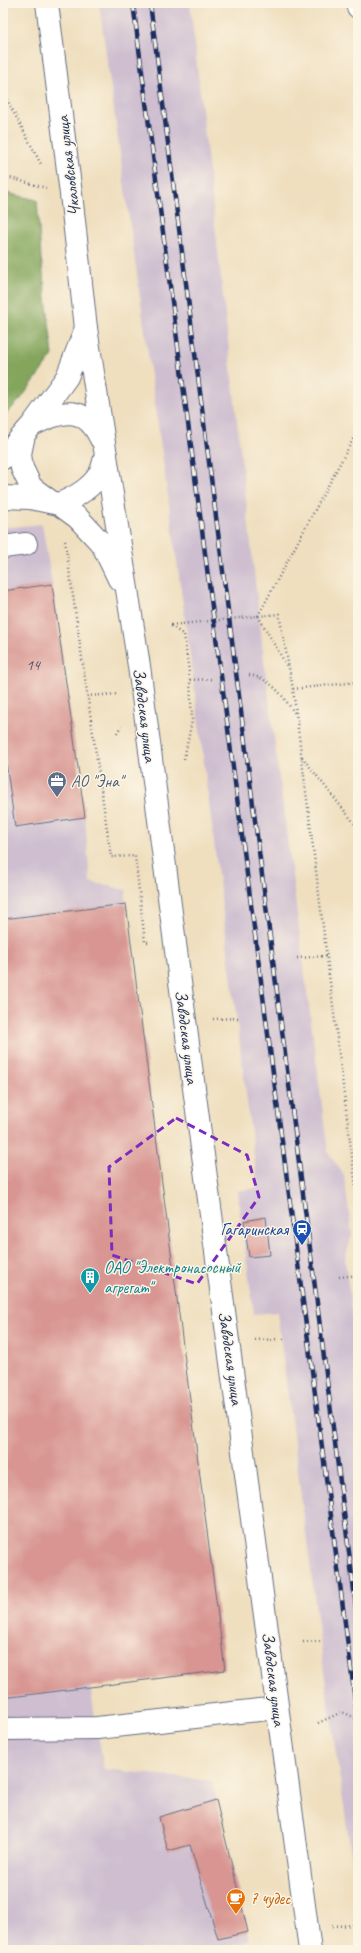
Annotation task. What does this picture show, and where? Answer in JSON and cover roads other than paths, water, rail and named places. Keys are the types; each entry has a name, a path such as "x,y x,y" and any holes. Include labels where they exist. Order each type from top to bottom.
{"main road":[{"name":"Чкаловская улица","path":"47,3 72,194 86,328 105,450"},
{"path":"3,458 28,430 66,377 86,328"},
{"path":"3,497 54,502 73,499 87,488 100,474 105,450 96,428 84,416 69,413 51,415 28,430 20,454 22,468 31,487 54,502 78,518 102,544 129,599"},
{"name":"Заводская улица","path":"105,450 129,599 310,1950"},
{"path":"3,547 26,544"},
{"path":"3,1729 97,1728 278,1708"}],"railway":[{"path":"133,3 358,1722"},
{"path":"150,3 358,1622"}],"place":[{"name":"АО \"Эна\"","path":"57,798"},
{"name":"Гагаринская","path":"302,1246"},
{"name":"ОАО \"Электронасосный агрегат\"","path":"90,1294"},
{"name":"7 чудес","path":"236,1915"}]}
